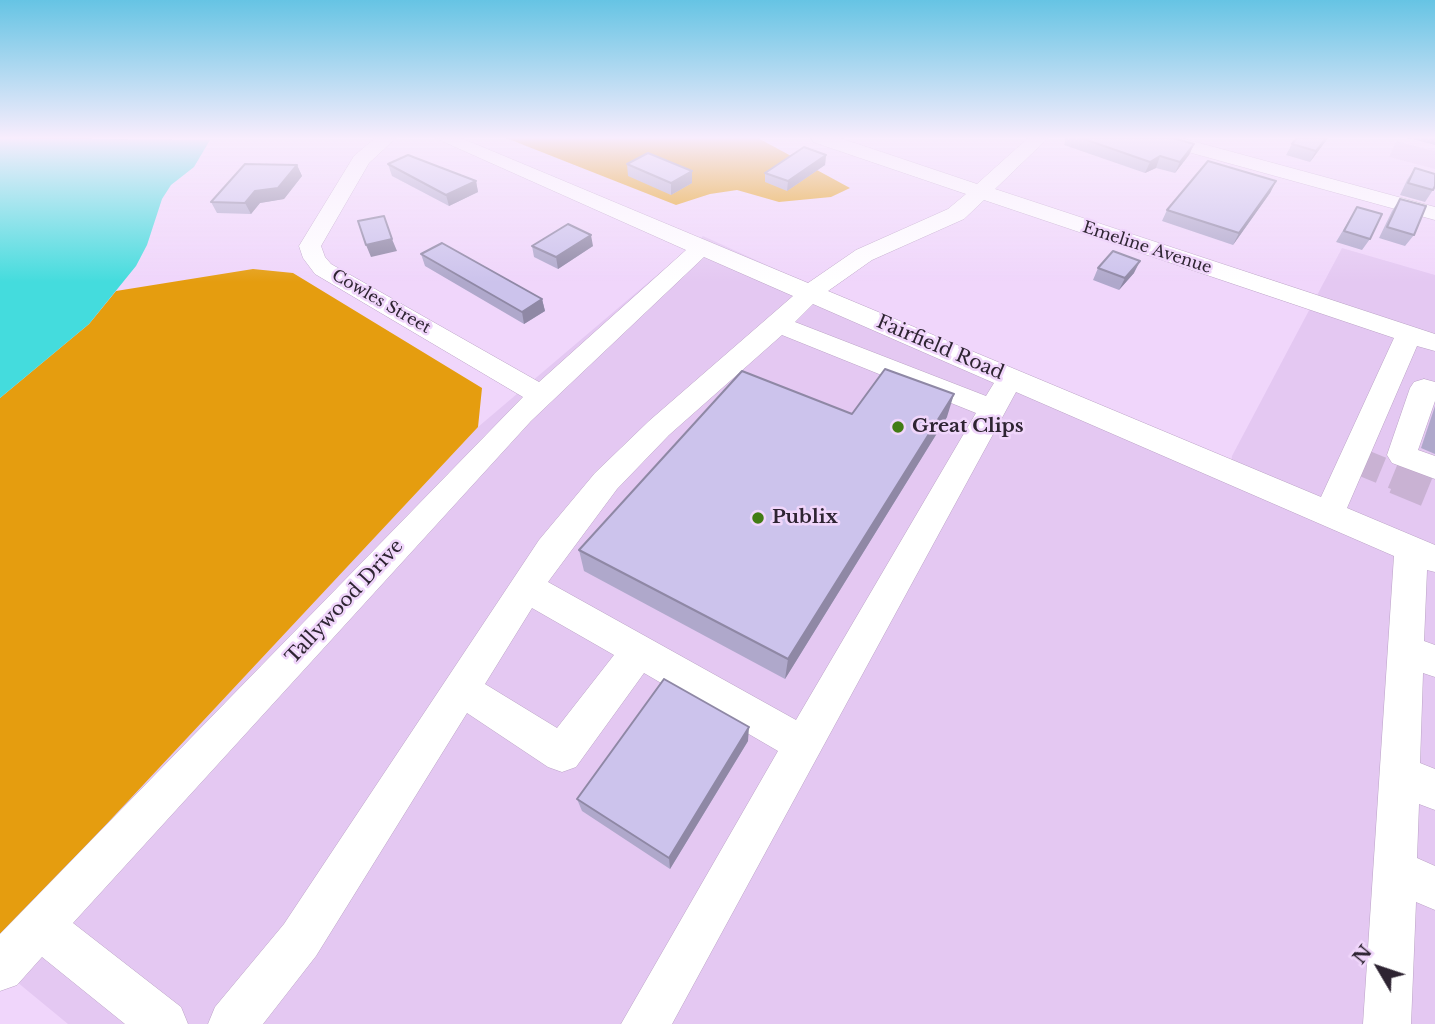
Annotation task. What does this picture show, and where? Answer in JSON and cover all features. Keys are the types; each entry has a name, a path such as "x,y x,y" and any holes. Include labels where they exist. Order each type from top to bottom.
{"street":[{"name":"Cowles Street","path":"346,186 310,246 314,258 323,269 541,396"},
{"name":"Fairfield Road","path":"557,186 810,293 1001,393 1329,514 1423,554"},
{"name":"Emeline Avenue","path":"962,186 1422,339"},
{"path":"232,1024 300,940 551,549 606,481 659,428 779,325 810,293 864,256 956,215 987,186"},
{"path":"1333,186 1435,214"},
{"name":"Tallywood Drive","path":"0,968 541,396 701,247"},
{"path":"645,1024 1001,393 779,325"},
{"path":"1329,514 1397,364 1422,339"},
{"path":"1397,364 1435,377"},
{"path":"1435,392 1424,388 1402,455 1435,468"},
{"path":"1387,1024 1395,871 1418,782 1423,554"},
{"path":"526,587 804,745"},
{"path":"461,689 562,753 639,651"},
{"path":"1395,871 1435,888"},
{"path":"40,926 164,1024"}],"shaded area":[{"path":"0,186 170,186 162,199 147,245 136,266 89,324 0,398"},
{"path":"627,186 846,186 850,188 831,197 779,202 737,190 710,194 676,205"},
{"path":"703,236 1229,475 1232,456 1342,248 1435,275 1435,1024 68,1024 0,968 0,938 478,427"},
{"path":"253,269 293,273 482,388 478,427 0,938 0,398 89,324 116,291"}],"building":[{"path":"226,186 280,186 255,191 245,203 211,202"},
{"path":"429,186 466,186 446,195"},
{"path":"1187,186 1273,186 1239,233 1167,210"},
{"path":"1418,186 1435,186 1433,190"},
{"path":"1400,199 1426,206 1414,235 1387,227"},
{"path":"1357,207 1382,214 1370,239 1344,231"},
{"path":"384,216 392,239 366,245 358,221"},
{"path":"568,224 591,235 556,257 532,246"},
{"path":"442,243 542,299 522,312 421,254"},
{"path":"1113,251 1140,261 1125,278 1098,268"},
{"name":"Publix","path":"885,369 954,394 788,659 579,550 742,371 852,414"},
{"path":"664,679 749,727 669,858 577,799"}],"tunnel":[{"path":"1356,460 1400,478"},
{"path":"1396,477 1435,493"}],"place":[{"name":"Great Clips","path":"898,427"},
{"name":"Publix","path":"758,518"}]}
